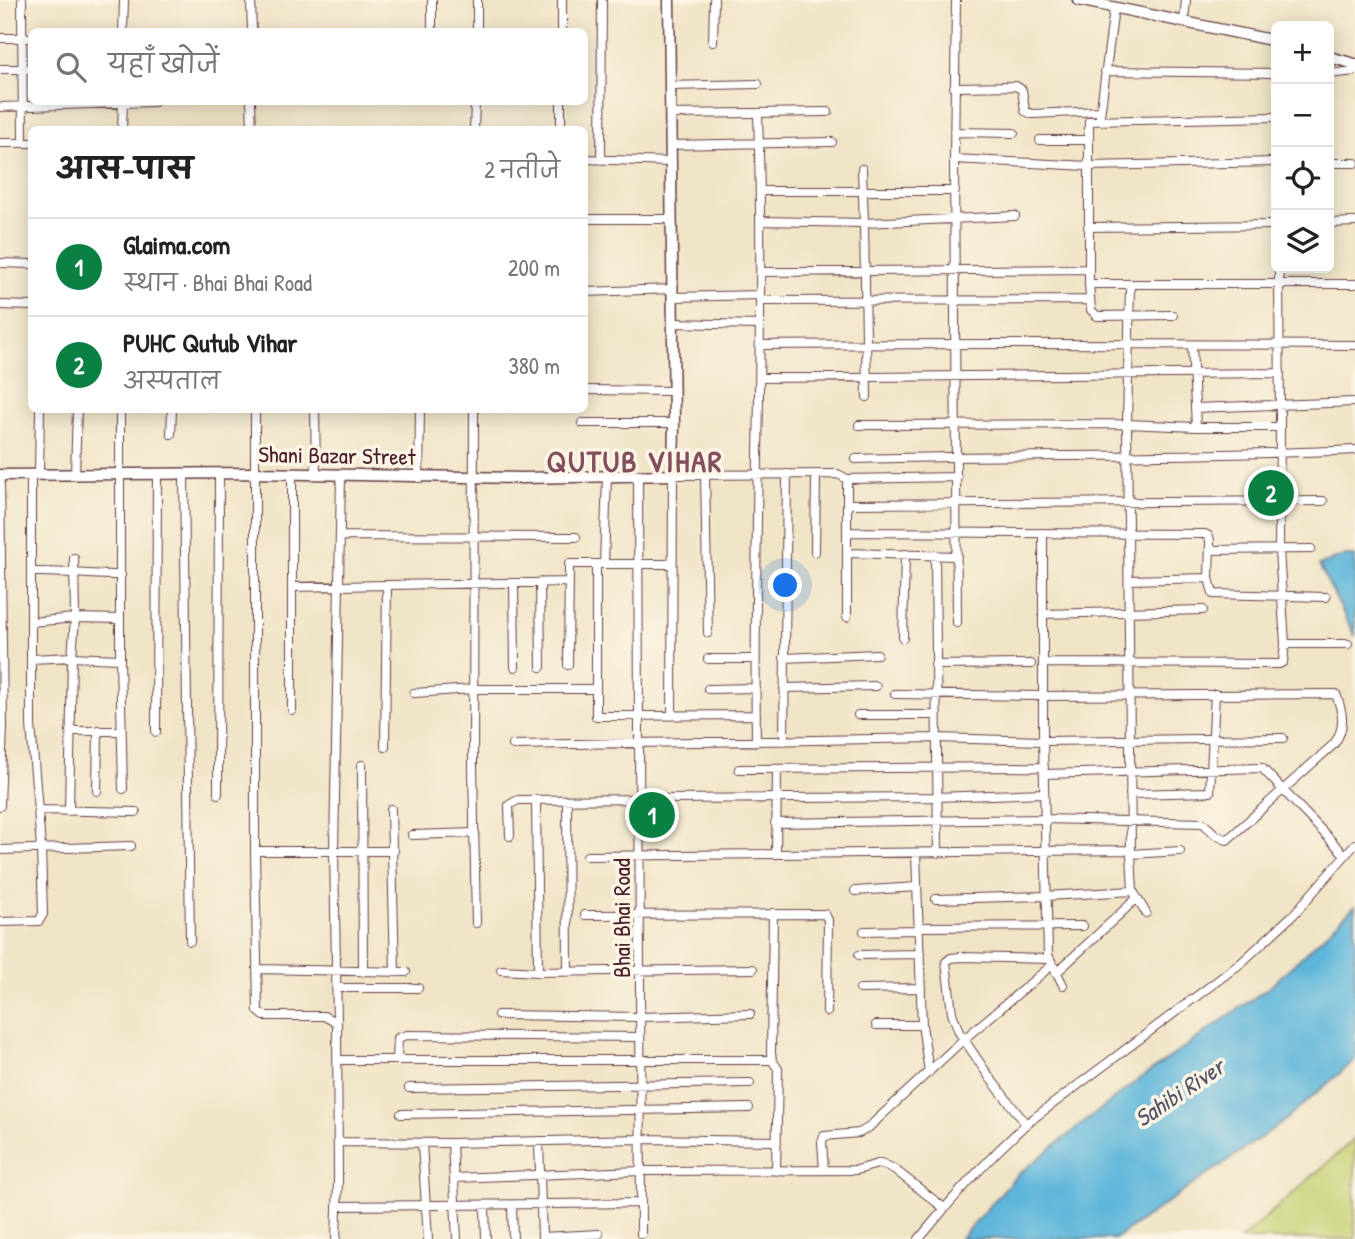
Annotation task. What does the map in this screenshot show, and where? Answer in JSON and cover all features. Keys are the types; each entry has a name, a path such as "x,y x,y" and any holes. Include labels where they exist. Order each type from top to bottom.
{"street":[{"path":"0,143 27,143 23,106 27,38 22,0"},
{"path":"123,28 124,0"},
{"path":"251,0 252,28"},
{"path":"432,0 432,28"},
{"path":"477,0 477,28"},
{"path":"562,0 562,28"},
{"path":"601,160 602,0"},
{"path":"669,0 674,423 673,715"},
{"path":"713,42 715,0"},
{"path":"956,0 954,159 957,623"},
{"path":"1081,0 1271,40"},
{"path":"1184,21 1186,0"},
{"path":"1100,115 1114,8"},
{"path":"0,38 27,38"},
{"path":"1334,58 1355,64"},
{"path":"0,69 27,69"},
{"path":"1105,71 1271,73"},
{"path":"1334,73 1355,71"},
{"path":"669,86 758,84"},
{"path":"954,87 1016,86 1022,90 1025,111 1032,114 1271,117"},
{"path":"0,107 48,105"},
{"path":"122,126 123,105"},
{"path":"251,105 252,126"},
{"path":"474,126 475,105"},
{"path":"561,105 561,126"},
{"path":"670,114 828,112"},
{"path":"756,741 756,473 762,272 758,113"},
{"path":"1100,115 1089,121 1088,140 1089,284 1093,314 1173,315"},
{"path":"954,132 1014,133"},
{"path":"1040,141 1088,140"},
{"path":"671,145 832,142"},
{"path":"588,159 670,162"},
{"path":"954,159 1088,166 1271,162"},
{"path":"1334,163 1355,163"},
{"path":"862,169 867,397"},
{"path":"761,191 955,191"},
{"path":"761,221 864,223 1014,216"},
{"path":"588,219 671,219"},
{"path":"1334,223 1355,222"},
{"path":"1088,227 1271,225"},
{"path":"0,263 28,264"},
{"path":"762,272 1089,270"},
{"path":"1043,663 1279,664 1285,658 1279,550 1279,273"},
{"path":"1089,284 1355,284"},
{"path":"1130,286 1127,424 1131,852 1135,895 1146,914"},
{"path":"588,292 673,293 864,302 1090,300"},
{"path":"0,305 28,306"},
{"path":"673,323 760,325"},
{"path":"760,345 1129,342 1192,345 1355,345"},
{"path":"1192,345 1196,427"},
{"path":"760,378 1280,373"},
{"path":"588,390 673,391"},
{"path":"1195,408 1355,402"},
{"path":"0,922 34,922 42,918 41,847 31,725 31,572 40,413"},
{"path":"75,474 77,413"},
{"path":"120,413 123,789"},
{"path":"171,434 172,413"},
{"path":"255,413 255,852 260,1014 324,1016 337,1023"},
{"path":"315,413 316,475"},
{"path":"419,478 420,413"},
{"path":"474,413 476,922"},
{"path":"582,423 674,423"},
{"path":"859,425 1127,424 1280,427"},
{"path":"856,459 1281,454 1355,450"},
{"name":"Shani Bazar Street","path":"0,475 254,473 419,478 673,475"},
{"path":"156,732 157,474"},
{"path":"184,474 190,940"},
{"path":"218,794 219,474"},
{"path":"292,474 292,710"},
{"path":"705,474 708,634"},
{"path":"784,741 787,474"},
{"path":"673,475 838,474 846,479 957,477"},
{"path":"0,475 0,806"},
{"name":"Bhai Bhai Road","path":"638,475 641,1234"},
{"path":"815,552 816,475"},
{"path":"336,1239 338,1060 334,850 341,476"},
{"path":"607,476 600,564 596,716 755,715"},
{"path":"846,479 847,617"},
{"path":"847,504 1322,501"},
{"path":"847,532 1205,534 1209,536 1211,591 1218,595 1326,597"},
{"path":"1043,533 1043,741 1047,926 1052,966 1063,985"},
{"path":"340,536 576,537"},
{"path":"1210,550 1311,549"},
{"path":"847,553 957,555"},
{"path":"903,638 905,554"},
{"path":"934,555 938,853"},
{"path":"69,811 75,618 74,558"},
{"path":"568,665 568,582 571,563 672,564"},
{"path":"31,572 69,571 121,575"},
{"path":"1129,580 1209,578"},
{"path":"540,582 541,667"},
{"path":"292,587 568,582"},
{"path":"514,583 515,667"},
{"path":"385,747 387,584"},
{"path":"1043,614 1203,610"},
{"path":"31,621 120,619"},
{"path":"1285,644 1348,644"},
{"path":"784,658 877,654"},
{"path":"31,659 72,657 120,660"},
{"path":"708,659 755,659"},
{"path":"935,665 1031,664"},
{"path":"784,688 876,686"},
{"path":"708,689 756,688"},
{"path":"414,693 473,689 596,689"},
{"path":"775,823 1045,819 1203,823 1216,835 1227,840 1334,744 1340,736 1343,721 1336,694 895,694"},
{"path":"1130,794 1207,794 1211,790 1215,694"},
{"path":"858,715 936,715"},
{"path":"97,791 98,730"},
{"path":"70,731 121,731"},
{"path":"513,746 935,738 1043,741 1283,738"},
{"path":"362,765 363,972"},
{"path":"740,769 935,768 1130,772 1262,768 1345,855"},
{"path":"776,854 777,769"},
{"path":"510,836 509,805 518,800 936,797 1044,793"},
{"path":"567,800 568,972"},
{"path":"536,801 538,972"},
{"path":"391,809 395,972"},
{"path":"38,810 136,812"},
{"path":"412,835 475,834"},
{"path":"919,1239 944,1208 1026,1124 1241,963 1294,914 1355,844"},
{"path":"0,850 131,846"},
{"path":"255,852 394,850"},
{"path":"587,856 1180,851"},
{"path":"916,853 922,1025 929,1072"},
{"path":"855,891 917,887"},
{"path":"936,899 1135,895"},
{"path":"824,1170 823,1138 827,1135 859,1133 868,1128 964,1039 1135,895"},
{"path":"773,913 772,1060 778,1069 776,1171"},
{"path":"585,915 821,913 827,917 827,1012"},
{"path":"864,931 1083,926"},
{"path":"859,955 920,954"},
{"path":"1026,1124 964,1039 952,1013 947,959 961,957 1052,966"},
{"path":"257,969 406,972"},
{"path":"502,970 568,972 753,969"},
{"path":"337,988 418,988"},
{"path":"860,989 921,988"},
{"path":"498,1014 640,1017 750,1014"},
{"path":"876,1025 922,1025"},
{"path":"397,1060 398,1038 407,1034 640,1037"},
{"path":"338,1060 772,1060"},
{"path":"409,1088 750,1083"},
{"path":"401,1114 749,1108"},
{"path":"338,1142 422,1144 641,1139 777,1142"},
{"path":"539,1141 542,1238 599,1234"},
{"path":"452,1143 457,1239"},
{"path":"422,1144 428,1239"},
{"path":"454,1178 641,1171 857,1170 877,1163 886,1164 944,1208"},
{"path":"337,1206 641,1203"},
{"path":"513,1205 513,1239"},
{"path":"485,1206 486,1239"}],"green space":[{"path":"1355,1138 1355,1239 1241,1239 1351,1142"}],"water":[{"path":"1344,556 1355,556 1355,636 1319,565"},
{"name":"Sahibi River","path":"1355,906 1355,1060 1283,1122 1115,1239 960,1239 1016,1176 1134,1083 1272,985"}],"place":[{"name":"PUHC Qutub Vihar","path":"1271,493"},
{"name":"Glaima.com","path":"652,815"}],"district":[{"name":"QUTUB VIHAR","path":"635,461"}]}
